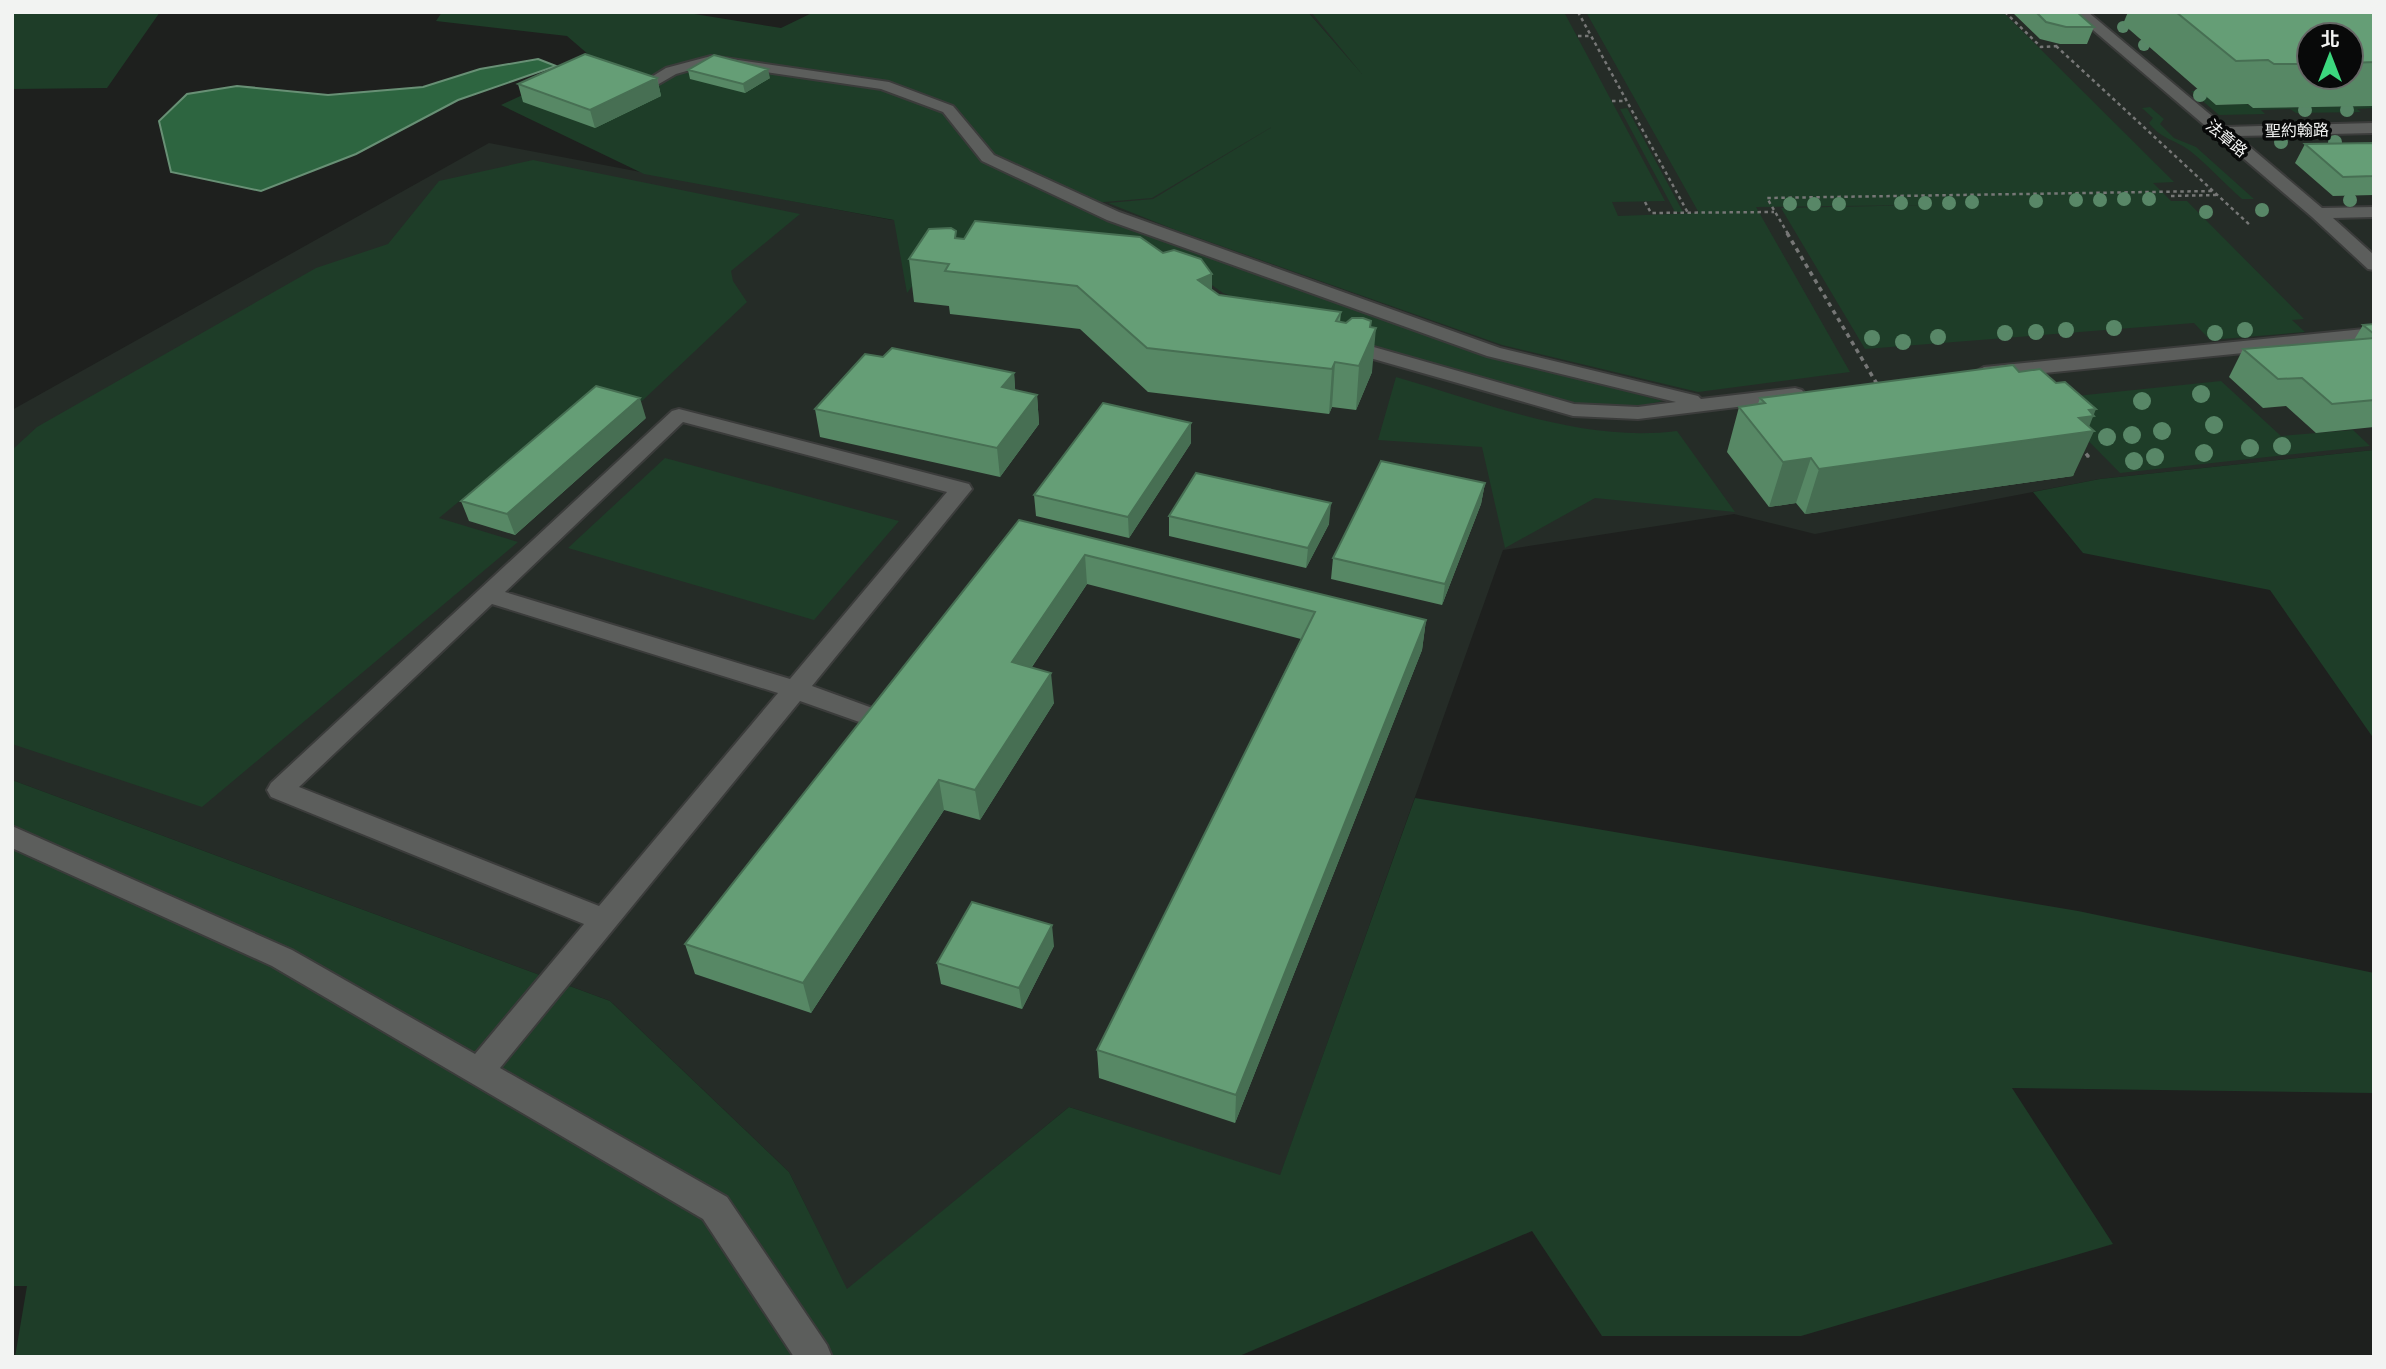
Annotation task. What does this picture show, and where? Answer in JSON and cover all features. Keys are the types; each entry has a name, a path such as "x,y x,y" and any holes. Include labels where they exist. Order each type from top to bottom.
{"lane":[{"name":"法章路","path":"2079,12 2318,213 2374,265"},
{"path":"640,89 671,71 711,60 884,85 948,109 988,158 1113,216 1494,352 1705,404"},
{"name":"聖約翰路","path":"2220,132 2374,128"},
{"path":"2318,213 2374,212"},
{"path":"1968,375 2374,334"},
{"path":"1325,338 1573,410 1638,413 1877,384"},
{"path":"479,1072 961,489 679,415 280,790 604,920"},
{"path":"490,595 796,690 888,723"},
{"path":"12,836 282,958 715,1208 815,1357"}],"path":[{"path":"1578,12 1688,213"},
{"path":"2006,13 2041,47 2056,46 2251,226"},
{"path":"2027,33 2040,39"},
{"path":"1578,36 1591,36"},
{"path":"1612,101 1626,100"},
{"path":"1877,384 1767,198 2213,191"},
{"path":"2177,201 2171,196 2217,195"},
{"path":"1645,202 1651,213 1775,212"},
{"path":"2073,448 2081,456 2088,456 2079,446"}],"shaded area":[{"path":"12,12 160,12 107,88 12,89"},
{"path":"442,12 682,12 781,28 814,12 1308,12 1362,74 1311,12 1564,12 1665,201 1612,202 1618,216 1699,213 1586,12 2003,12 2174,182 2153,183 2171,201 2187,201 2304,319 2292,320 2305,332 2210,340 2194,323 1865,349 1781,208 1928,205 1756,207 1850,372 1698,392 1502,345 1173,229 1108,203 1153,199 1290,116 1152,198 1081,204 1490,356 1663,401 1634,407 1576,405 1353,343 1223,293 1174,258 965,238 941,249 907,293 894,220 644,174 501,105 596,61 567,36 436,21"},
{"path":"1308,12 2374,12 2374,450 2100,479 1815,534 1734,514 1503,550 1280,1176 1069,1107 847,1290 789,1172 610,1001 12,780 12,410 489,143 892,220 1361,73"},
{"path":"538,59 556,66 458,100 356,154 261,191 171,172 159,121 187,94 237,86 328,95 423,87 480,69"},
{"path":"2191,91 2200,91 2216,105 2247,104 2253,108 2374,108 2357,109 2361,112 2296,113 2290,109 2261,110 2265,114 2219,115"},
{"path":"2150,107 2164,119 2160,124 2174,138 2196,147 2254,199 2242,199 2189,150 2153,128 2149,123 2153,118 2142,108"},
{"path":"1627,108 1683,212 1675,212 1620,109"},
{"path":"533,160 800,214 731,271 733,281 747,302 642,401 595,389 439,518 518,542 202,807 12,744 12,450 37,427 316,268 388,244 439,181"},
{"path":"1396,377 1499,409 1570,426 1641,433 1677,431 1735,512 1595,498 1505,548 1482,447 1378,440"},
{"path":"2221,381 2281,436 2353,430 2370,446 2120,473 2047,399"},
{"path":"2374,450 2374,739 2270,590 2083,553 2033,492 2100,479"},
{"path":"665,458 899,521 814,620 568,548"},
{"path":"12,780 610,1001 789,1172 847,1289 1069,1107 1280,1175 1415,798 2078,911 2374,973 2374,1093 2012,1088 2113,1244 1801,1336 1602,1336 1532,1231 1237,1357 15,1357 27,1286 12,1286"}],"building":[{"path":"2036,12 2077,12 2094,27 2066,27 2046,22"},
{"path":"2176,12 2374,12 2374,62 2365,62 2365,21 2295,21 2295,64 2274,64 2268,60 2236,61"},
{"path":"585,54 657,78 590,110 518,84"},
{"path":"714,55 768,69 743,84 688,70"},
{"path":"2374,143 2374,176 2343,177 2305,144"},
{"path":"975,221 1140,237 1163,253 1174,250 1201,259 1212,274 1198,280 1219,295 1341,312 1336,321 1346,323 1352,318 1363,318 1371,321 1370,327 1376,328 1359,366 1335,362 1332,369 1147,348 1077,286 945,271 949,264 909,259 929,229 951,228 956,231 955,238 964,239"},
{"path":"2374,324 2374,334 2363,325"},
{"path":"2374,338 2374,400 2332,404 2302,378 2278,379 2243,349"},
{"path":"892,348 1014,373 1002,387 1037,395 997,448 815,409 865,354 883,357"},
{"path":"2013,365 2019,372 2040,369 2056,383 2065,382 2096,409 2089,410 2094,416 2079,418 2094,431 1819,469 1811,458 1783,462 1739,407 1765,403 1760,398"},
{"path":"596,386 640,398 507,514 461,501"},
{"path":"1103,403 1191,423 1128,517 1034,495"},
{"path":"1381,461 1485,483 1445,584 1333,558"},
{"path":"1196,473 1331,503 1308,548 1169,516"},
{"path":"1019,520 1426,620 1236,1095 1097,1050 1315,612 1085,555 1012,662 1051,673 975,790 939,780 803,983 685,944"},
{"path":"972,902 1052,925 1019,988 937,963"}]}
